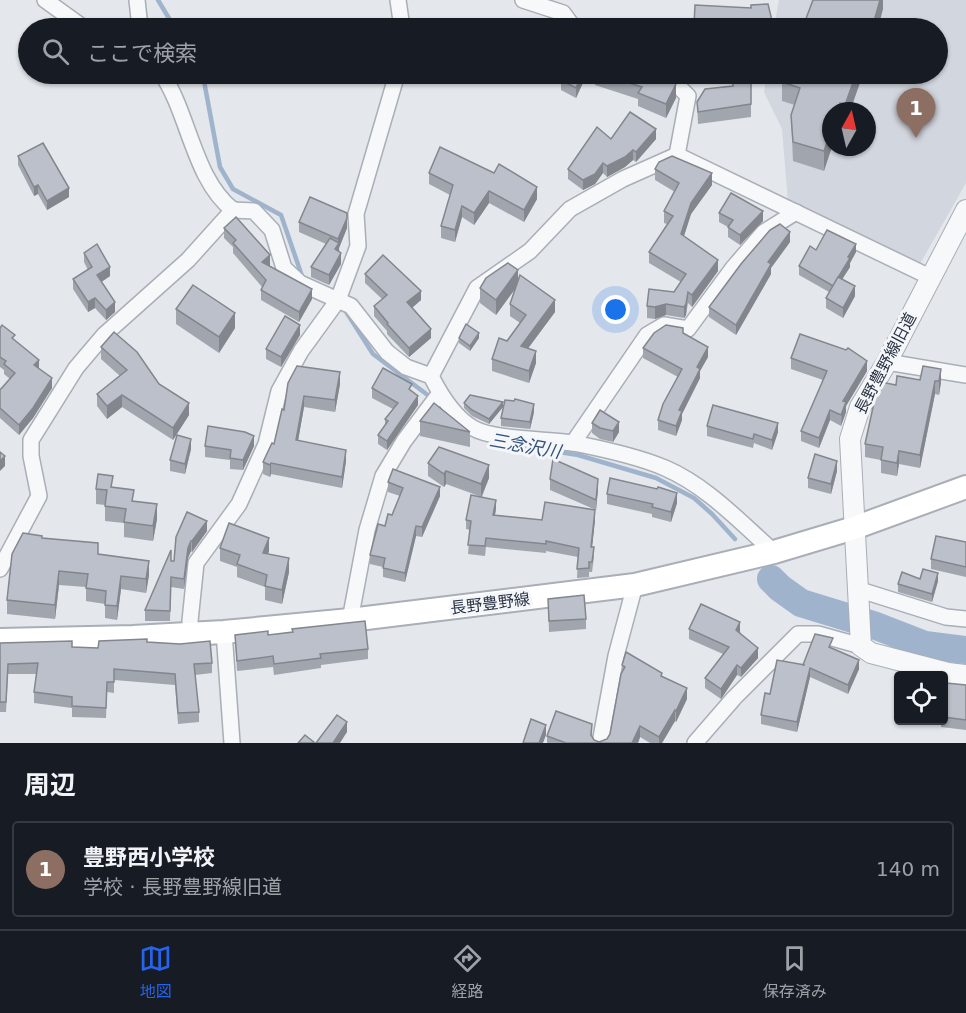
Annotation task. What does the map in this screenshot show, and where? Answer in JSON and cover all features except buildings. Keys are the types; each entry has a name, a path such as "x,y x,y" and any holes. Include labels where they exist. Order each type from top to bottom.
{"main road":[{"name":"長野豊野線","path":"0,640 190,635 350,620 635,585 774,552 854,528 966,487"}],"street":[{"path":"45,0 70,18"},
{"path":"137,0 139,18"},
{"path":"398,0 401,18"},
{"path":"523,0 564,13 567,18"},
{"path":"169,84 206,175 221,201 233,210 254,211 272,230 284,268 300,283 351,306 387,352 406,367 431,376"},
{"path":"190,635 196,563 239,504 266,444 279,392 302,351 338,300 358,246 356,214 394,84"},
{"path":"676,84 688,96 677,155"},
{"path":"774,552 693,481 635,457 573,444 515,438 476,430 436,398 431,376 477,288 530,251 570,209 623,179 677,155 930,277"},
{"path":"0,569 39,496 31,456 31,440 76,368 104,335 188,260 233,210"},
{"name":"長野豊野線旧道","path":"860,639 850,439 860,407 887,362 966,210"},
{"path":"573,444 647,335 664,325 688,329 733,268 764,232 796,212"},
{"path":"887,362 966,375"},
{"path":"350,620 367,530 383,476 404,441 436,398"},
{"path":"600,743 616,656 635,585"},
{"path":"857,595 966,619"},
{"path":"224,632 232,743"},
{"path":"695,743 734,698 798,634 860,639 871,653 948,673 966,675"}],"shaded area":[{"path":"779,0 966,0 966,183 920,264 788,202 782,129 764,92 765,84 948,84 948,18 776,18"}],"waterway":[{"name":"三念沢川","path":"158,0 169,18"},
{"name":"三念沢川","path":"205,84 220,167 233,189 281,215 302,276"},
{"name":"三念沢川","path":"345,310 373,354 433,399"},
{"name":"三念沢川","path":"495,442 578,455 656,478 694,498 735,539"},
{"name":"三念沢川","path":"771,579 801,603 876,626 925,645 966,650"}],"place":[{"name":"豊野西小学校","path":"916,138"}]}
